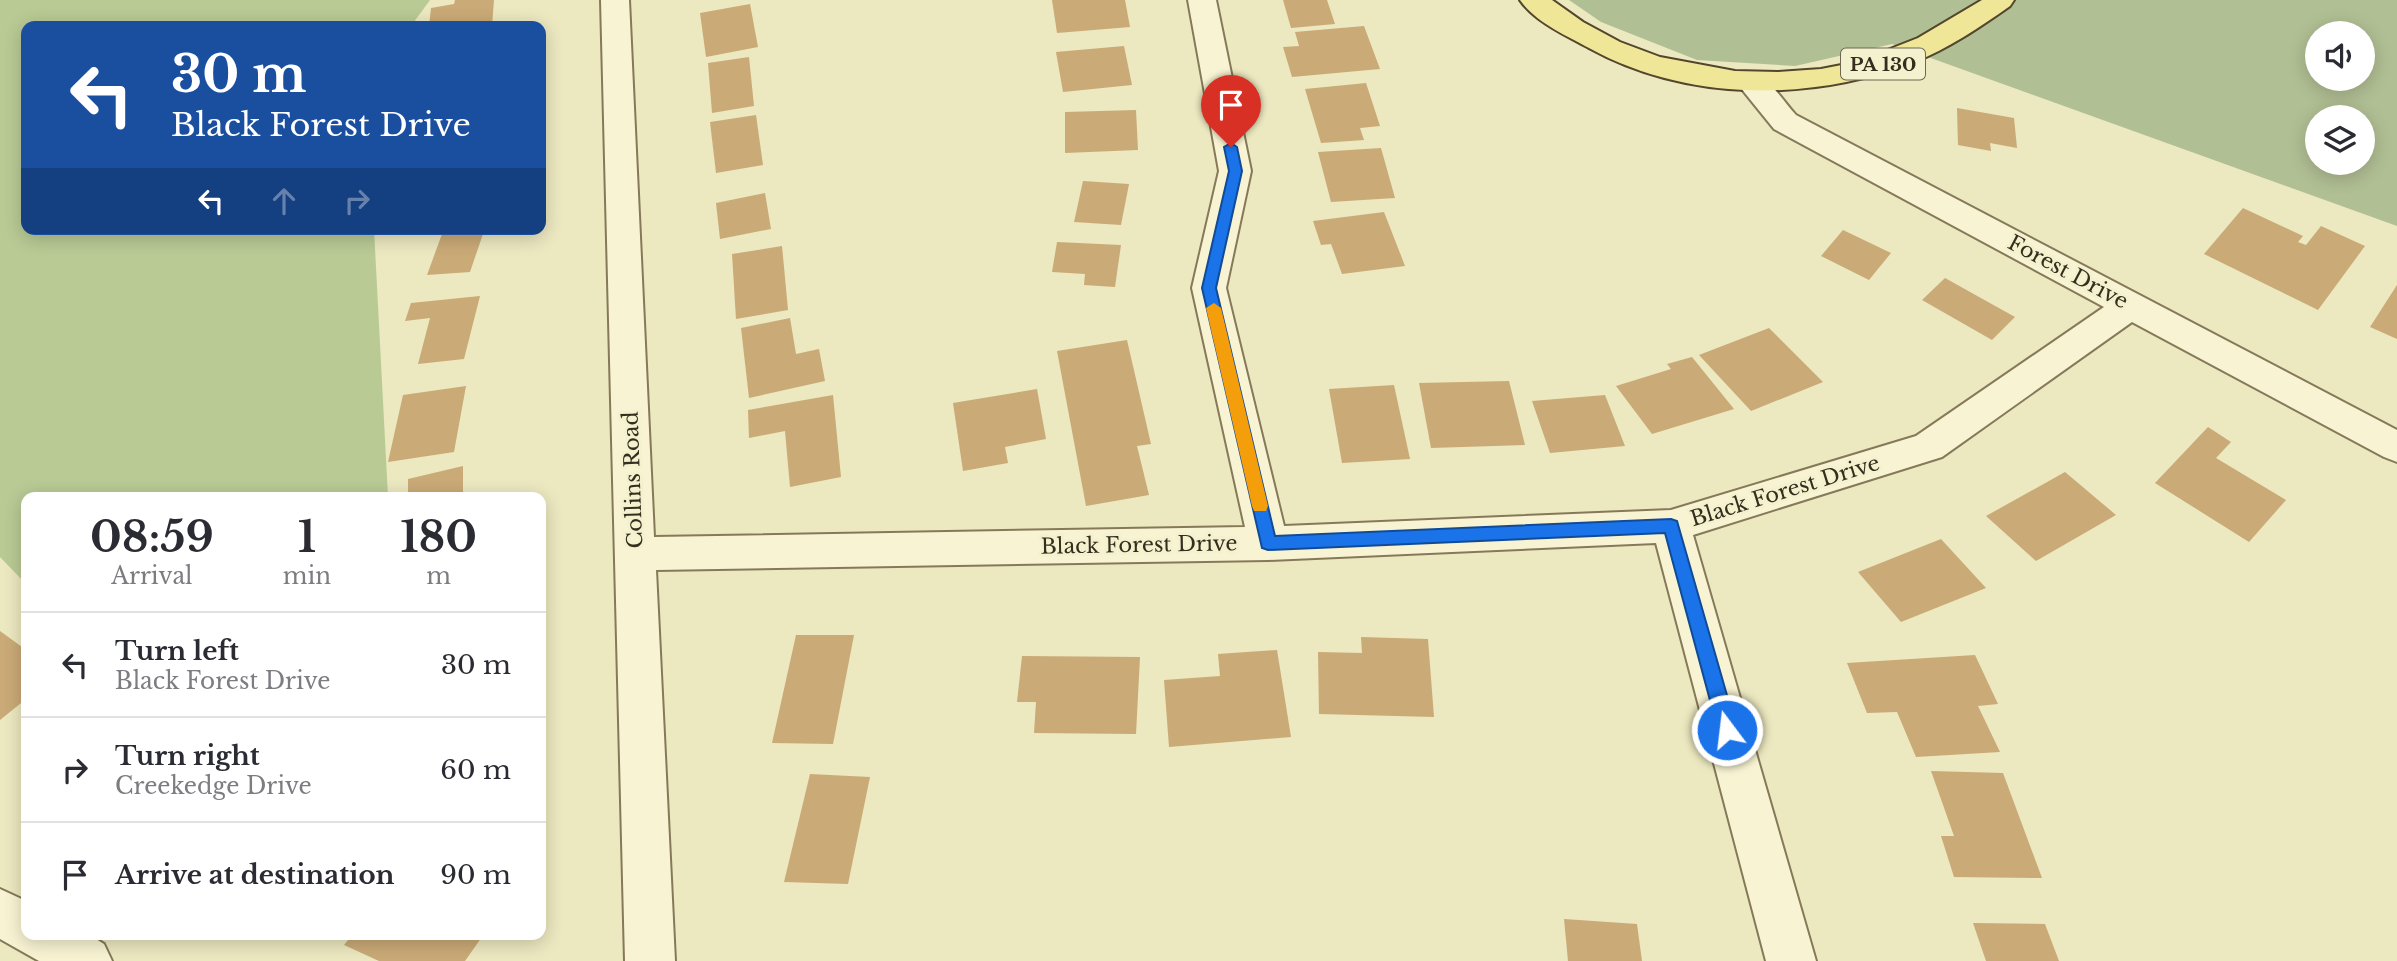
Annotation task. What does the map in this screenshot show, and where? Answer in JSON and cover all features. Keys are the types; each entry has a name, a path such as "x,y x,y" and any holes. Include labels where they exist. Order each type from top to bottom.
{"main road":[{"name":"PA 130","path":"1534,0 1574,29 1657,65 1751,82 1804,80 1877,65 1935,42 2000,0"}],"street":[{"name":"Collins Road","path":"615,0 650,961"},
{"path":"1202,0 1236,171 1209,288 1268,543"},
{"name":"Forest Drive","path":"1751,82 1786,122 2397,447"},
{"name":"Black Forest Drive","path":"636,554 1268,543 1671,526 1929,447 2131,305"},
{"path":"1671,526 1791,961"},
{"path":"0,913 21,924"},
{"path":"50,940 87,961"}],"green space":[{"path":"0,0 430,0 415,21 21,21 21,235 374,235 388,492 21,492 21,579 0,557"},
{"path":"1569,0 2397,0 2397,226 1892,44 1795,66 1697,60 1601,22"}],"building":[{"path":"455,0 494,0 492,21 430,21 431,8 454,4"},
{"path":"1052,0 1125,0 1130,27 1057,33"},
{"path":"1283,0 1327,0 1335,24 1291,28"},
{"path":"750,4 758,47 706,57 700,13"},
{"path":"1364,26 1380,69 1292,77 1283,47 1299,46 1295,32"},
{"path":"1124,46 1132,85 1063,92 1056,52"},
{"path":"749,57 754,106 712,113 708,63"},
{"path":"1366,83 1380,126 1360,128 1364,140 1321,143 1305,89"},
{"path":"1957,108 2014,118 2017,148 1990,143 1991,151 1958,145"},
{"path":"1136,110 1138,150 1065,153 1065,112"},
{"path":"756,115 763,165 716,173 710,122"},
{"path":"1381,148 1395,198 1331,202 1318,152"},
{"path":"1083,181 1129,184 1121,225 1074,222"},
{"path":"765,193 771,229 720,239 716,203"},
{"path":"2243,208 2303,236 2298,242 2306,245 2321,226 2365,246 2318,310 2204,254"},
{"path":"1384,212 1405,266 1342,274 1331,244 1321,245 1313,221"},
{"path":"1843,230 1891,253 1869,280 1821,256"},
{"path":"442,235 483,235 470,272 427,275"},
{"path":"1057,242 1121,245 1115,287 1084,285 1085,274 1052,272"},
{"path":"782,246 788,310 736,319 732,254"},
{"path":"1945,278 2015,317 1992,340 1922,300"},
{"path":"2397,285 2397,339 2370,327"},
{"path":"480,296 464,359 418,364 430,318 405,321 411,303"},
{"path":"790,318 796,354 819,349 825,381 749,398 741,328"},
{"path":"1769,328 1823,382 1751,411 1699,355"},
{"path":"1127,340 1151,444 1137,446 1149,495 1086,506 1057,351"},
{"path":"1692,357 1734,409 1652,434 1616,386 1671,369 1667,364"},
{"path":"1509,381 1525,445 1431,448 1419,383"},
{"path":"1394,385 1410,459 1342,463 1329,389"},
{"path":"466,386 454,452 388,462 403,395"},
{"path":"1037,389 1046,439 1005,447 1008,463 963,471 953,403"},
{"path":"833,395 841,477 790,487 785,431 749,438 748,410"},
{"path":"1605,395 1625,446 1550,453 1532,401"},
{"path":"2208,427 2231,442 2216,458 2286,500 2249,542 2155,483"},
{"path":"463,466 463,492 408,492 408,479"},
{"path":"2065,472 2116,515 2036,561 1986,516"},
{"path":"1941,539 1986,588 1901,622 1858,572"},
{"path":"0,631 21,646 21,703 0,720"},
{"path":"796,635 854,635 833,744 772,743"},
{"path":"1361,637 1428,639 1434,717 1319,714 1318,652 1362,653"},
{"path":"1277,650 1291,737 1169,747 1164,680 1220,676 1218,654"},
{"path":"1975,655 1998,704 1978,706 2000,752 1916,757 1897,712 1867,713 1847,663"},
{"path":"1022,656 1140,657 1136,734 1034,733 1036,702 1017,702"},
{"path":"1931,771 2003,773 2042,878 1954,877 1941,836 1954,836"},
{"path":"810,774 870,777 848,884 784,882"},
{"path":"1564,919 1637,924 1642,961 1568,961"},
{"path":"1973,923 2045,924 2059,961 1986,961"},
{"path":"348,940 480,940 465,961 379,961 344,945"}],"slow traffic":[{"path":"1214,308 1260,506"}],"route":[{"path":"1231,147 1236,171 1209,288 1268,543 1671,526 1727,730"}]}
